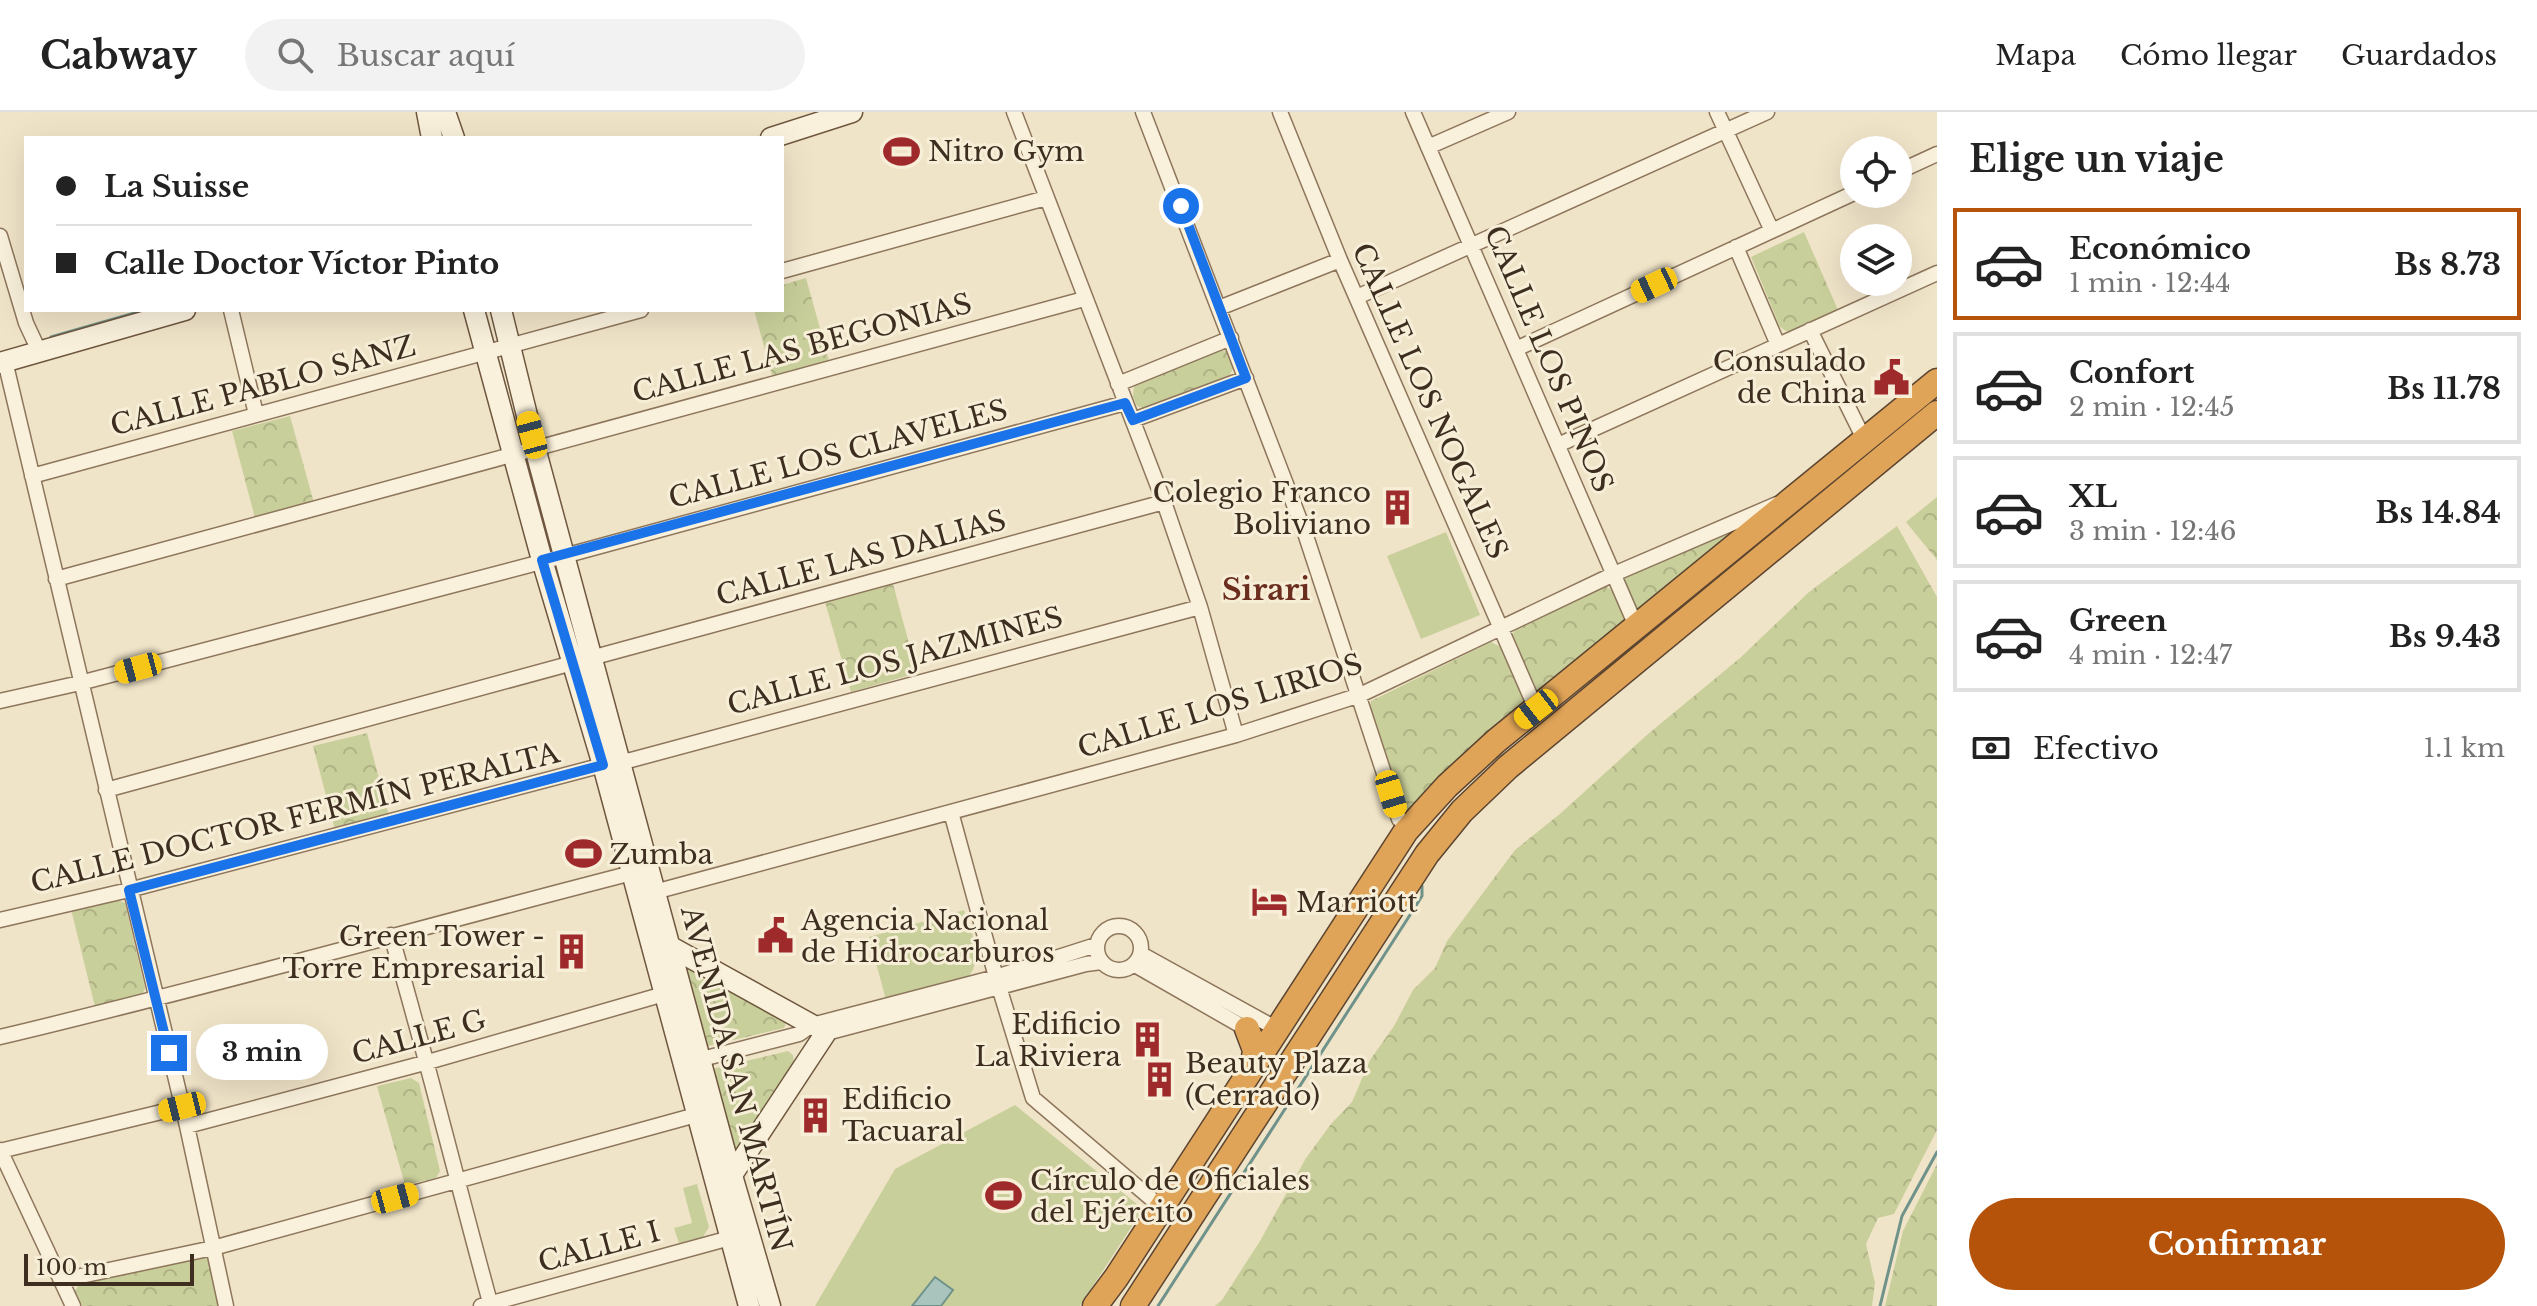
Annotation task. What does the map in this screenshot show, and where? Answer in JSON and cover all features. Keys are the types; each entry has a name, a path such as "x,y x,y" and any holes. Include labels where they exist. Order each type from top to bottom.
{"highway":[{"path":"1095,1306 1406,831 1447,786 1536,709 1930,386"},
{"path":"1904,440 1896,433 1896,424 1930,386"},
{"path":"1133,1306 1427,854 1462,811 1508,767 1937,413"},
{"path":"1247,1029 1255,1050 1253,1065"},
{"path":"1158,1270 1179,1231 1178,1223 1161,1207"}],"main road":[{"path":"427,112 432,136"},
{"path":"445,112 453,136"},
{"path":"777,136 852,112"},
{"path":"2,362 178,312"},
{"path":"475,312 542,560 583,661"},
{"name":"AVENIDA SAN MARTÍN","path":"501,312 564,556 583,661 647,894 664,994 696,1115 732,1175 748,1268 749,1306"},
{"name":"AVENIDA SAN MARTÍN","path":"612,763 632,873 647,894 671,947 702,1059 730,1238 770,1306"},
{"path":"671,947 812,1031 732,1175"}],"street":[{"path":"1014,112 1164,502 1200,607 1236,735"},
{"path":"1143,112 1306,536 1399,819"},
{"name":"CALLE LOS NOGALES","path":"1280,112 1340,260 1536,709"},
{"name":"CALLE LOS PINOS","path":"1413,112 1636,626"},
{"path":"1428,147 1508,112"},
{"path":"1717,112 1772,231"},
{"path":"1357,297 1767,112"},
{"path":"1912,166 1937,154"},
{"path":"784,270 1046,198"},
{"path":"1516,349 1840,199"},
{"path":"0,236 26,323 39,351"},
{"path":"1736,247 1778,345"},
{"path":"1219,308 1340,260"},
{"path":"1558,445 1937,273"},
{"name":"CALLE LAS BEGONIAS","path":"56,579 1084,299"},
{"path":"231,312 256,414"},
{"name":"CALLE PABLO SANZ","path":"32,476 634,312"},
{"path":"1810,330 1865,441"},
{"path":"1118,384 1231,338"},
{"path":"2,362 187,1126 226,1306"},
{"path":"1133,420 1246,378"},
{"name":"CALLE LOS CLAVELES","path":"0,701 80,683 564,556 1125,403"},
{"name":"CALLE LOS LIRIOS","path":"647,894 1236,735 1360,695 1614,574 1753,513 1793,499"},
{"name":"CALLE LAS DALIAS","path":"106,790 1164,502"},
{"name":"CALLE LOS JAZMINES","path":"612,763 1200,607"},
{"name":"CALLE DOCTOR FERMÍN PERALTA","path":"0,920 129,890 612,763"},
{"path":"951,812 997,982 1033,1098 1161,1207"},
{"path":"0,1037 632,873"},
{"path":"997,982 1096,945 1106,930 1124,926 1139,937 1138,960"},
{"path":"391,935 428,1062 488,1305"},
{"path":"1096,945 1101,962"},
{"path":"1138,960 1273,1035"},
{"path":"1138,960 1247,1029 1273,1035"},
{"path":"702,1059 997,982 1101,962 1118,971 1138,960"},
{"name":"CALLE G","path":"187,1126 428,1062 664,994"},
{"path":"73,1306 0,1150 182,1107"},
{"path":"62,1280 213,1248 696,1115"},
{"name":"CALLE I","path":"488,1305 730,1238"}],"green space":[{"path":"1804,232 1838,310 1793,331 1786,331 1780,327 1751,257"},
{"path":"806,278 830,364 773,379 755,312 784,312 784,284"},
{"path":"1231,350 1236,363 1227,380 1146,409 1137,406 1133,397 1134,385 1216,351"},
{"path":"290,416 314,503 255,518 232,431"},
{"path":"1937,497 1937,560 1906,522"},
{"path":"1753,515 1637,612 1622,582 1626,575"},
{"path":"1897,526 1937,597 1937,1130 1894,1214 1878,1218 1866,1244 1875,1283 1872,1306 1215,1306 1260,1241 1306,1158 1352,1102 1370,1060 1394,1026 1413,990 1435,968 1447,941 1515,850 1740,658 1809,592"},
{"path":"1446,532 1480,615 1421,639 1387,556"},
{"path":"893,584 917,673 851,692 825,602"},
{"path":"1605,586 1613,591 1625,622 1538,692 1512,635 1516,629"},
{"path":"1491,642 1501,647 1526,706 1406,820 1371,701"},
{"path":"367,733 389,816 335,830 313,746"},
{"path":"115,899 125,903 145,988 141,998 95,1007 71,909"},
{"path":"964,910 976,953 976,961 968,977 886,1000 869,937"},
{"path":"680,960 788,1018 784,1028 704,1047"},
{"path":"788,1051 793,1055 794,1062 735,1160 712,1069"},
{"path":"411,1078 419,1083 440,1171 436,1178 405,1185 377,1086"},
{"name":"Círculo de Oficiales del Ejército","path":"1015,1105 1143,1209 1080,1306 815,1306 895,1169"},
{"path":"1937,1164 1937,1306 1885,1306 1903,1231"},
{"path":"697,1184 709,1227 703,1237 679,1243 674,1228 692,1223 683,1188"},
{"path":"203,1256 208,1259 219,1306 82,1306 75,1291 81,1281"}],"water":[{"path":"935,1277 953,1290 941,1306 912,1306"}],"waterway":[{"path":"51,337 138,312"},
{"path":"1158,1306 1422,896 1422,886"},
{"path":"1880,1306 1902,1216 1937,1152"}],"place":[{"name":"Nitro Gym","path":"902,151"},
{"name":"Consulado de China","path":"1892,377"},
{"name":"Colegio Franco Boliviano","path":"1397,508"},
{"name":"Zumba","path":"583,854"},
{"name":"Marriott","path":"1270,902"},
{"name":"Agencia Nacional de Hidrocarburos","path":"775,936"},
{"name":"Green Tower - Torre Empresarial","path":"571,952"},
{"name":"Edificio La Riviera","path":"1147,1040"},
{"name":"Beauty Plaza (Cerrado)","path":"1159,1079"},
{"name":"Edificio Tacuaral","path":"816,1115"},
{"name":"Círculo de Oficiales del Ejército","path":"1004,1196"}],"district":[{"name":"Sirari","path":"1266,589"}],"route":[{"path":"169,1053 129,890 603,765 542,560 1125,403 1133,420 1246,378 1181,206"}]}
